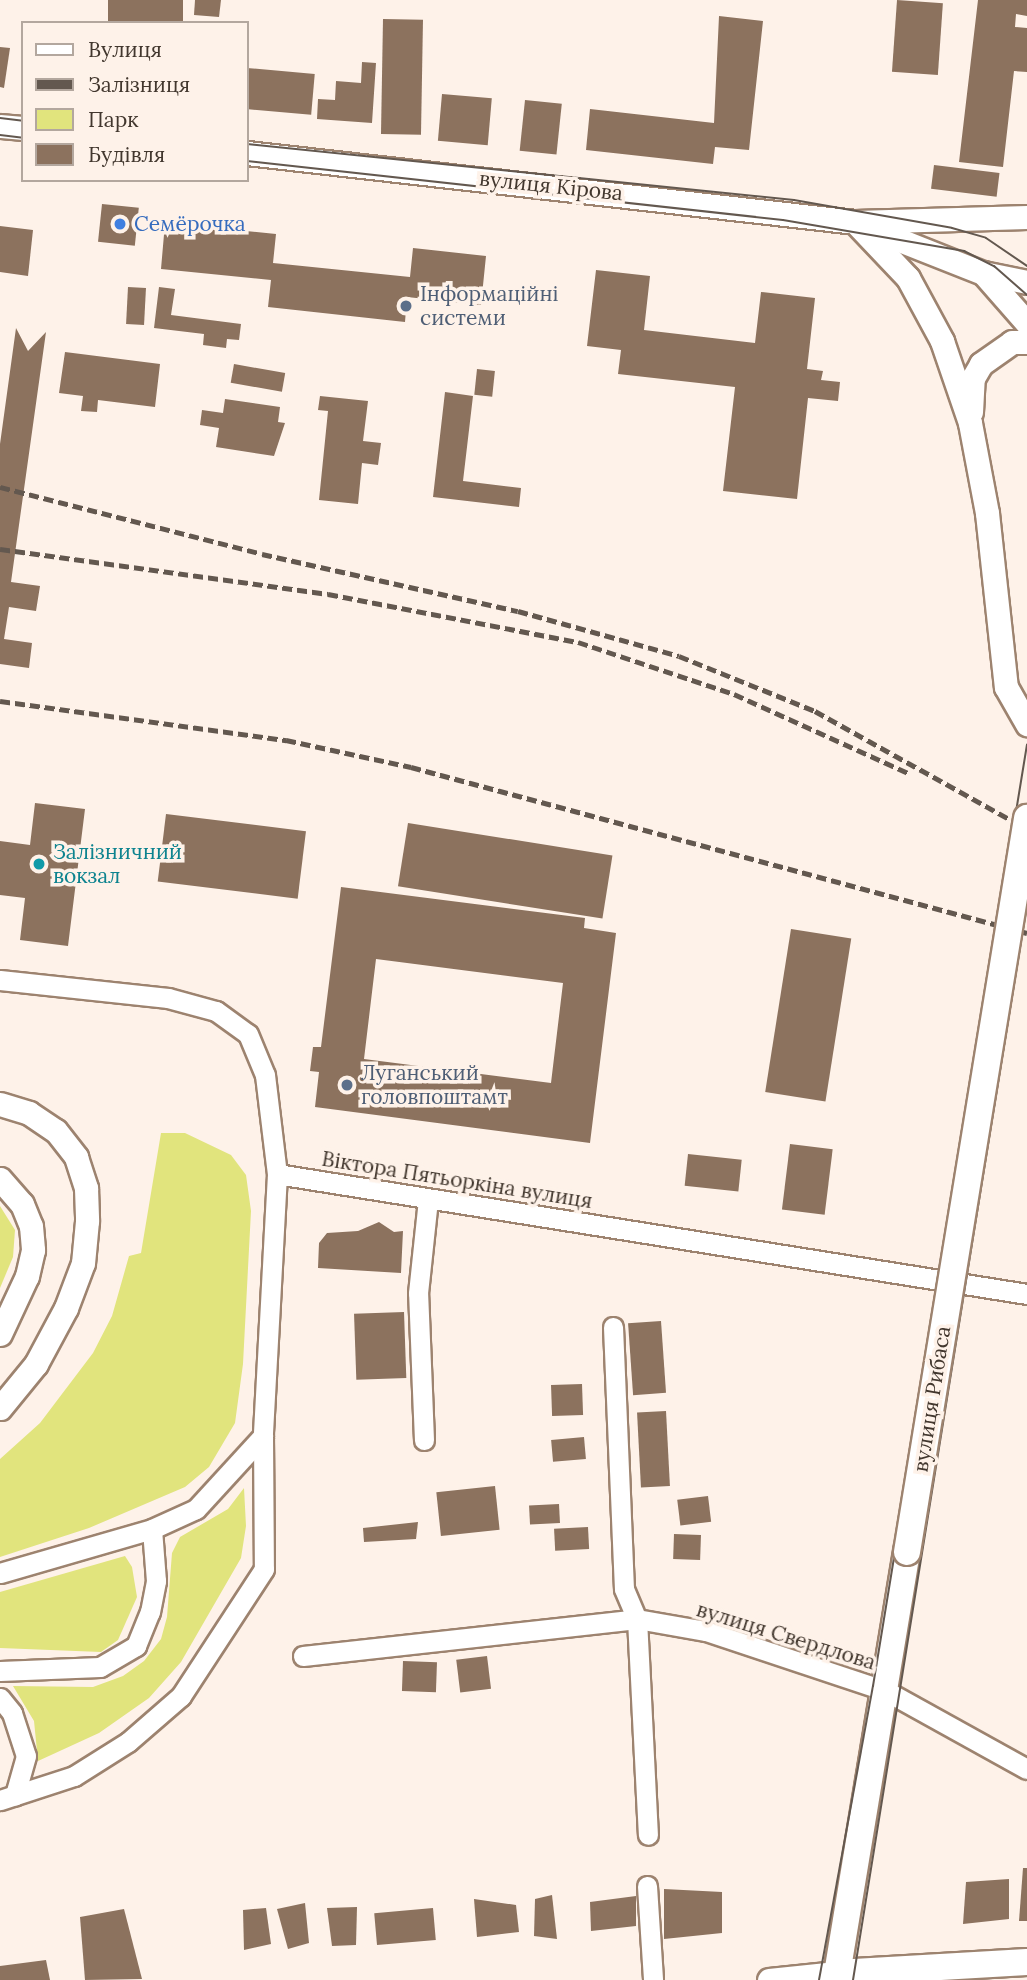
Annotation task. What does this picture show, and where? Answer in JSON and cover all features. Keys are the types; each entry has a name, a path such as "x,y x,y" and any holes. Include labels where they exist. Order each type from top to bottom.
{"main road":[{"name":"вулиця Рибаса","path":"837,1977 1027,818"},
{"path":"837,1977 1027,1962"}],"street":[{"path":"0,126 21,128"},
{"name":"вулиця Кірова","path":"248,153 855,222 1023,215"},
{"path":"855,222 908,278 929,312 970,423 987,513 1006,687 1027,724"},
{"name":"вулиця Кірова","path":"855,222 983,273 1027,282"},
{"path":"983,273 1027,323"},
{"path":"970,423 973,379 981,365 1012,342 1027,342"},
{"path":"0,980 168,998 216,1011 248,1034 265,1075 276,1174 263,1436 264,1569 181,1696 128,1742 74,1776 8,1798"},
{"path":"0,1104 29,1113 56,1131 75,1157 86,1188 87,1220 83,1263 66,1308 36,1364 0,1408"},
{"name":"Віктора Пятьоркіна вулиця","path":"276,1174 1027,1294"},
{"path":"0,1179 22,1203 32,1226 33,1250 27,1276 0,1334"},
{"path":"424,1440 418,1293 428,1199"},
{"path":"613,1326 624,1590 637,1619 648,1835"},
{"path":"0,1573 152,1530 196,1509 263,1436"},
{"path":"0,1671 100,1667 136,1646 150,1612 156,1581 152,1530"},
{"name":"вулиця Свердлова","path":"303,1656 637,1619 706,1631 886,1691 1027,1769"},
{"path":"0,1698 12,1713 26,1756 8,1798"},
{"path":"647,1886 653,1980"},
{"path":"769,1980 837,1977"}],"green space":[{"path":"161,1133 185,1133 231,1155 246,1175 251,1211 243,1364 235,1423 209,1467 185,1487 89,1528 0,1557 0,1459 40,1423 93,1353 112,1316 129,1256 141,1253"},
{"path":"0,1206 15,1230 13,1257 0,1288"},
{"path":"244,1488 246,1526 241,1558 181,1662 149,1698 99,1733 38,1761 34,1721 13,1686 93,1687 123,1676 144,1661 161,1639 167,1617 172,1553 180,1537 228,1509"},
{"path":"125,1556 132,1567 137,1597 118,1640 101,1652 0,1648 0,1592"}],"building":[{"path":"108,0 183,0 183,21 108,21"},
{"path":"195,0 221,0 219,17 194,15"},
{"path":"897,0 943,3 938,75 892,72"},
{"path":"978,0 1027,0 1027,16 1016,14 1015,27 1027,28 1027,72 1014,71 1003,167 959,162"},
{"path":"719,16 763,21 749,150 715,147 713,164 586,150 590,109 714,123"},
{"path":"383,19 423,20 421,135 381,134"},
{"path":"0,47 10,48 4,88 0,87"},
{"path":"362,62 376,63 372,123 317,119 318,99 335,100 336,81 361,83"},
{"path":"248,68 315,74 311,115 248,109"},
{"path":"442,94 492,98 488,145 438,141"},
{"path":"525,100 562,104 556,155 520,151"},
{"path":"934,165 1000,173 997,197 931,189"},
{"path":"102,204 139,208 135,246 98,242"},
{"path":"165,223 276,234 273,263 410,277 413,248 486,256 481,305 407,297 405,322 268,307 271,280 161,269"},
{"path":"0,226 33,230 28,276 0,272"},
{"path":"596,270 650,276 644,330 755,343 761,292 815,298 807,369 823,371 821,380 840,382 838,401 808,398 797,499 723,491 735,387 618,374 621,350 587,346"},
{"path":"128,287 146,288 144,325 126,324"},
{"path":"159,287 175,289 171,315 241,324 239,340 227,339 226,348 203,345 204,334 154,328"},
{"path":"16,328 28,351 46,332 11,582 40,586 36,611 9,607 4,639 32,643 29,668 0,664 0,444"},
{"path":"65,352 160,364 155,407 98,400 97,412 81,411 83,396 59,393"},
{"path":"234,364 285,373 282,392 231,383"},
{"path":"477,369 495,371 492,397 474,395"},
{"path":"445,392 473,396 463,481 521,488 519,507 433,497"},
{"path":"320,396 368,401 363,441 381,443 378,465 362,463 358,504 319,500 328,411 318,410"},
{"path":"225,399 280,407 278,422 285,423 274,456 216,447 219,428 200,425 202,410 223,413"},
{"name":"Залізничний вокзал","path":"35,803 85,809 68,946 20,940 25,898 0,895 0,841 30,845"},
{"path":"166,814 306,831 298,899 158,881"},
{"path":"408,823 612,855 602,919 398,886"},
{"path":"341,887 585,918 584,928 616,933 590,1143 315,1107 319,1072 310,1071 313,1047 321,1047","holes":["376,959 563,983 551,1083 364,1059"]},
{"path":"791,929 851,939 825,1102 765,1092"},
{"path":"790,1144 833,1149 825,1215 782,1210"},
{"path":"688,1154 742,1160 738,1191 685,1186"},
{"path":"379,1222 394,1232 403,1231 401,1273 318,1268 319,1243 327,1233 358,1231"},
{"path":"404,1312 406,1378 356,1380 354,1314"},
{"path":"661,1321 666,1393 633,1395 628,1323"},
{"path":"582,1384 583,1415 552,1416 551,1385"},
{"path":"666,1411 670,1486 641,1487 637,1413"},
{"path":"584,1437 586,1459 553,1462 551,1440"},
{"path":"495,1486 500,1530 441,1536 436,1492"},
{"path":"708,1496 711,1522 680,1526 677,1500"},
{"path":"559,1504 560,1523 530,1525 529,1506"},
{"path":"418,1522 416,1539 364,1542 363,1528"},
{"path":"588,1527 589,1549 555,1551 554,1529"},
{"path":"674,1534 701,1535 700,1560 673,1559"},
{"path":"487,1656 491,1689 460,1693 456,1660"},
{"path":"403,1661 437,1662 436,1692 402,1691"},
{"path":"1023,1868 1027,1868 1027,1921 1019,1921"},
{"path":"1009,1879 1009,1919 963,1924 966,1882"},
{"path":"664,1889 722,1892 722,1933 664,1939"},
{"path":"552,1895 557,1939 534,1936 535,1899"},
{"path":"636,1896 636,1926 591,1931 590,1902"},
{"path":"474,1899 516,1905 519,1932 477,1937"},
{"path":"305,1903 309,1943 288,1949 277,1909"},
{"path":"357,1907 356,1945 332,1946 327,1908"},
{"path":"266,1908 271,1944 244,1950 243,1910"},
{"path":"433,1908 436,1940 377,1945 374,1913"},
{"path":"124,1909 142,1979 85,1980 80,1917"},
{"path":"46,1960 50,1980 0,1980 0,1966"}],"tram line":[{"path":"0,118 21,121"},
{"path":"0,135 21,138"},
{"path":"248,144 794,200 952,228 986,238 1027,266"},
{"path":"248,161 783,220 964,251 994,266 1027,295"},
{"path":"819,1980 873,1686 1027,745"},
{"path":"853,1980 1027,903"}],"railway":[{"path":"0,487 262,554 518,611 679,656 815,711 1027,829"},
{"path":"0,549 328,594 578,642 734,694 910,774"},
{"path":"0,701 286,740 411,767 1027,933"}],"place":[{"name":"Семёрочка","path":"120,224"},
{"name":"Інформаційні системи","path":"406,306"},
{"name":"Залізничний вокзал","path":"39,864"},
{"name":"Луганський головпоштамт","path":"347,1085"}]}
